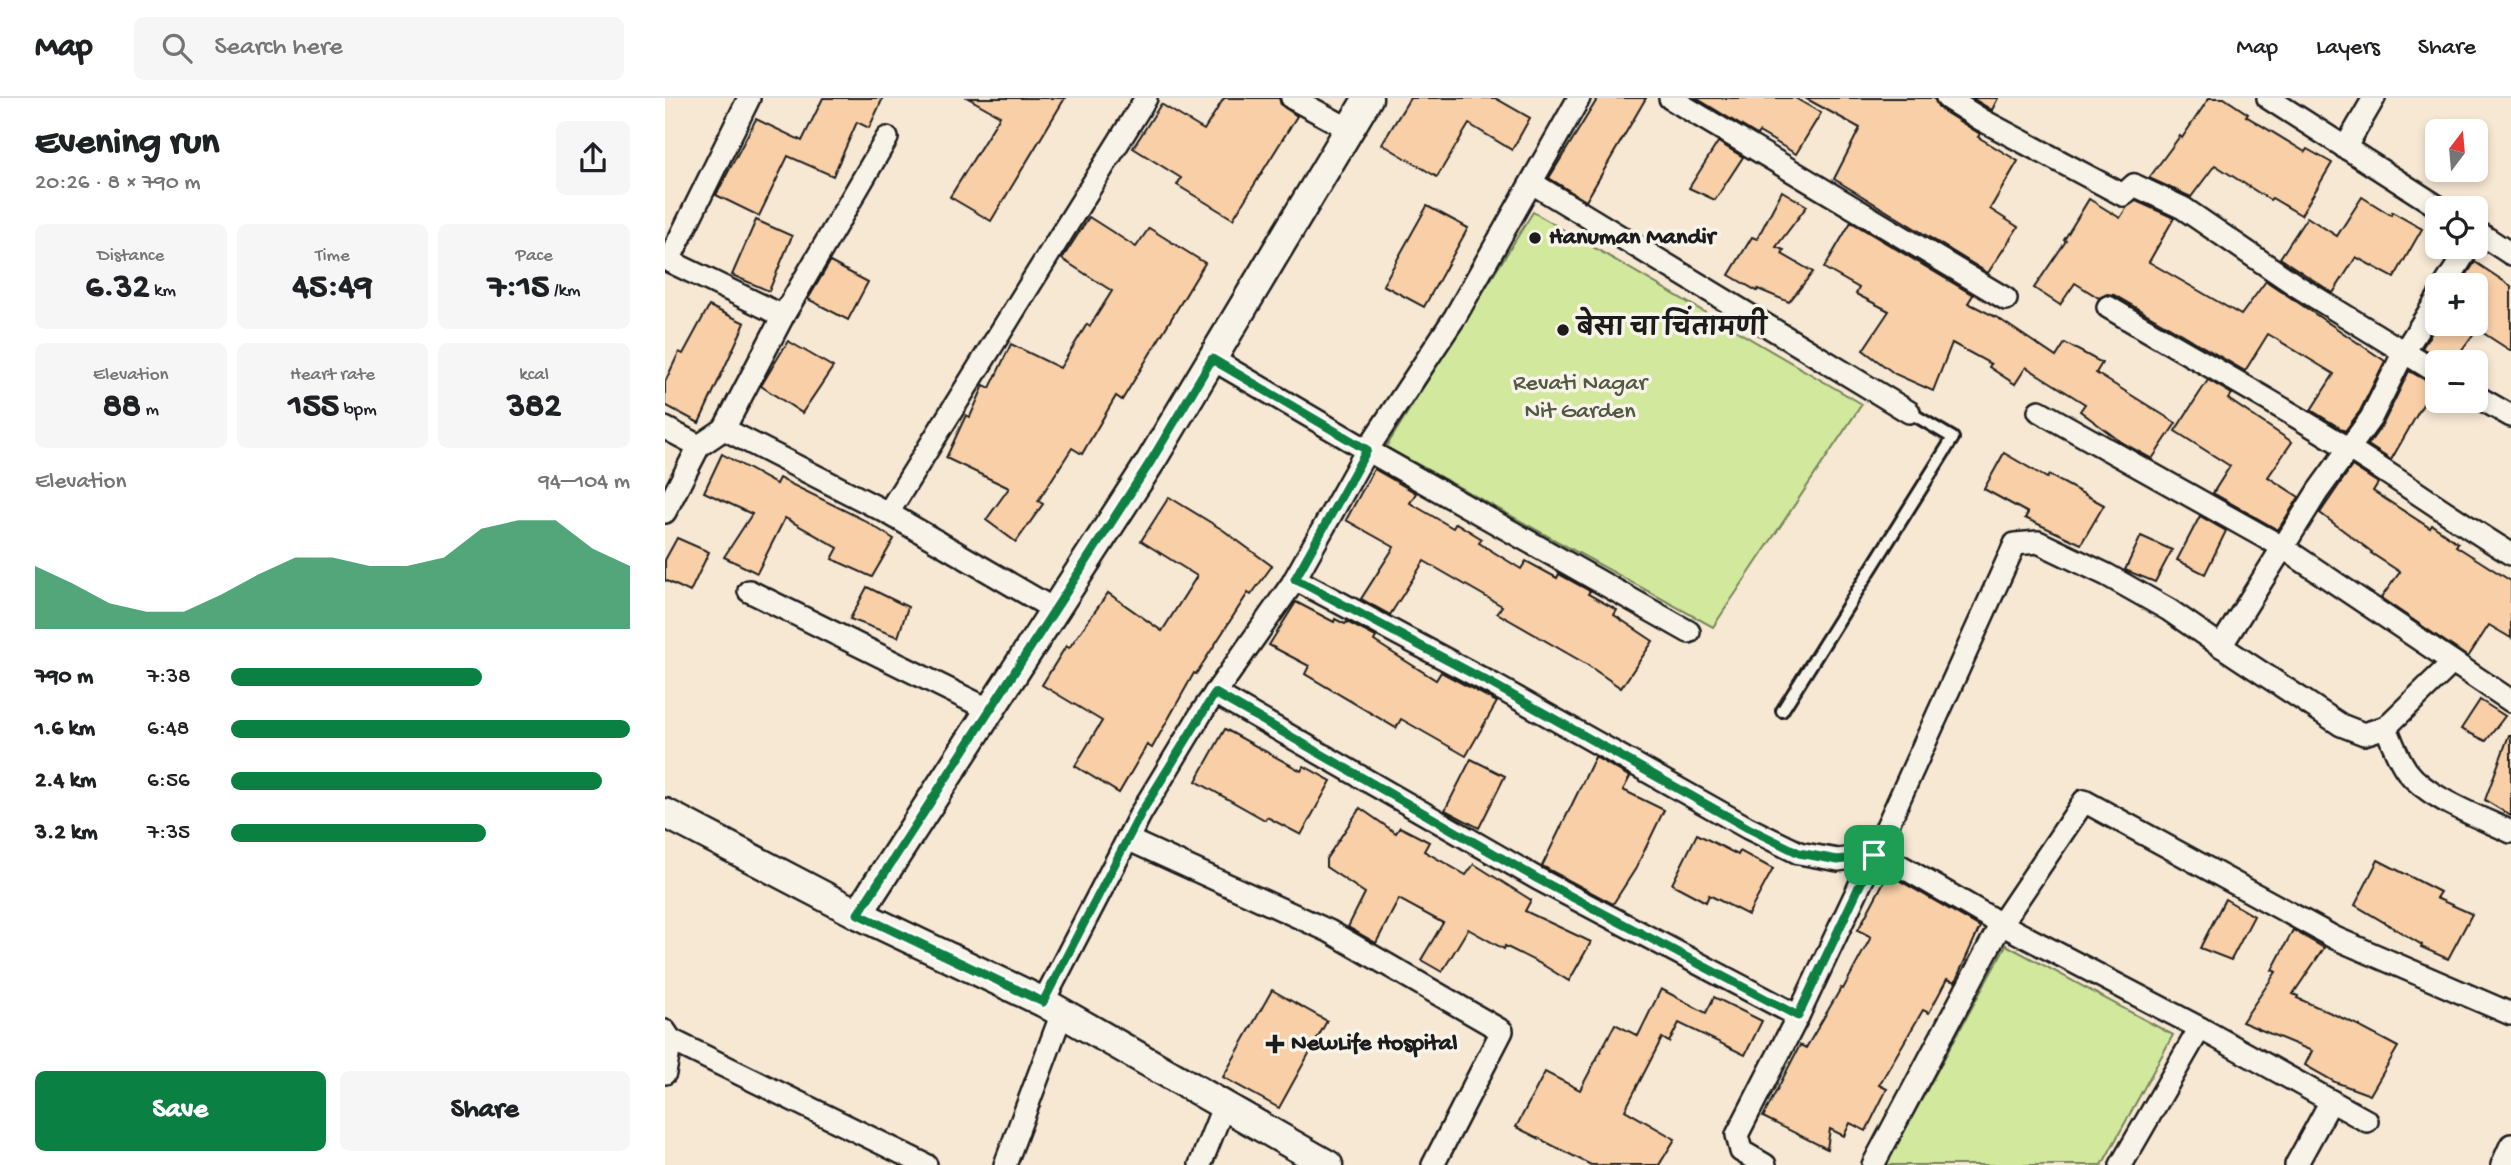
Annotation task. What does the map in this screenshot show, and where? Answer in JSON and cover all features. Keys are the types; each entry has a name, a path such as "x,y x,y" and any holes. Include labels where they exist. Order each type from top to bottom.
{"street":[{"path":"749,98 667,259 783,316"},
{"path":"888,513 1146,98"},
{"path":"1292,98 1349,129"},
{"path":"858,914 1151,461 1368,98"},
{"path":"1005,1165 1052,1007 1128,839 1215,693 1295,579 1367,450 1455,317 1579,98"},
{"path":"1670,98 2006,299"},
{"path":"1947,98 1982,120 2123,195 2134,185 2183,208 2297,286 2425,365"},
{"path":"2268,98 2425,198"},
{"path":"2346,148 2374,98"},
{"path":"665,512 699,446 724,429 783,316 887,138"},
{"path":"1532,183 1909,412"},
{"path":"2488,242 2511,254"},
{"path":"2108,306 2349,448 2511,554"},
{"path":"2221,646 2318,491 2371,418 2404,352 2425,319"},
{"path":"1212,359 1689,632"},
{"path":"2488,403 2511,416"},
{"path":"2039,411 2282,547 2511,701"},
{"path":"665,428 699,446"},
{"path":"724,429 888,513 1055,610"},
{"path":"1765,1165 1741,1151 1737,1135 1798,1016 1874,855 2014,544 2038,542 2107,575 2169,610 2341,724 2364,734 2386,727 2453,662"},
{"path":"1295,579 1494,685 1748,828 1799,853 1838,860 1880,854 2001,924 2200,1028 2367,1121"},
{"path":"749,591 990,710"},
{"path":"1215,693 1538,879 1798,1016"},
{"path":"2386,727 2397,755 2409,774 2432,793 2511,832"},
{"path":"1873,1165 2001,924 2084,801 2335,937 2511,1014"},
{"path":"665,813 858,914 1052,1007 1328,1165"},
{"path":"1128,839 1329,931 1502,1031 1433,1165"},
{"path":"2121,1165 2200,1028"},
{"path":"665,1073 668,1035 926,1165"},
{"path":"2296,1165 2331,1101"},
{"path":"1200,1165 1224,1105"},
{"path":"2502,1165 2511,1145"}],"lane":[{"path":"1782,710 1953,438 1909,412"}],"green space":[{"name":"Revati Nagar Nit Garden","path":"1533,212 1862,404 1713,627 1386,447"},
{"path":"2006,945 2173,1035 2102,1165 1886,1165"}],"building":[{"path":"823,98 883,98 869,128 857,122 833,176 788,156 759,216 716,195 756,119 802,141"},
{"path":"968,98 1065,98 991,221 950,197 1000,116"},
{"path":"1224,98 1279,98 1281,105 1297,116 1233,219 1177,185 1181,178 1133,148 1161,104 1204,130"},
{"path":"1410,98 1495,98 1530,118 1512,150 1469,124 1437,177 1382,144"},
{"path":"1598,98 1646,98 1586,201 1549,178"},
{"path":"1696,98 1795,98 1821,113 1796,154 1759,132 1757,135"},
{"path":"1805,98 1934,98 1940,109 1980,134 1978,137 2018,161 1990,209 2018,227 1988,273 1834,179 1860,128"},
{"path":"1972,98 1998,98 1992,110"},
{"path":"2209,98 2224,98 2248,114 2246,116 2305,152 2307,149 2332,163 2301,215 2272,198 2270,200 2215,165 2191,197 2149,178 2180,136 2182,138"},
{"path":"1718,142 1743,157 1715,200 1689,188"},
{"path":"1782,191 1807,206 1776,247 1784,250 1782,254 1813,272 1789,302 1758,289 1757,291 1729,275 1752,237 1757,239"},
{"path":"2362,197 2391,215 2392,212 2422,229 2394,278 2356,257 2333,293 2280,258 2307,217 2337,236"},
{"path":"2089,199 2120,218 2127,207 2136,201 2174,218 2149,262 2241,315 2266,281 2385,361 2360,411 2345,431 2311,410 2334,374 2268,334 2245,371 2114,295 2107,294 2099,298 2075,283 2060,305 2034,288 2066,241 2064,240"},
{"path":"1427,206 1468,228 1424,307 1383,285"},
{"path":"1089,217 1136,247 1149,228 1205,263 1122,400 1116,396 1082,454 1072,448 1038,501 1043,504 1016,542 986,520 1009,488 946,458 966,415 970,417 984,385 990,388 1011,344 1060,368 1087,324 1090,326 1112,291 1062,259"},
{"path":"756,220 792,236 769,291 732,275"},
{"path":"1851,222 1973,295 1968,303 1998,318 2056,357 2065,343 2102,363 2096,373 2176,423 2152,459 2121,442 2080,411 2085,404 2026,367 2015,384 1989,367 1991,364 1952,343 1933,391 1895,374 1863,350 1889,311 1856,294 1859,288 1824,268"},
{"path":"830,262 868,282 848,320 808,299"},
{"path":"2475,262 2511,286 2511,351 2488,336 2488,273 2468,273"},
{"path":"709,306 745,323 699,423 665,405 665,382 679,352 683,354"},
{"path":"2430,336 2472,336 2462,350 2422,348"},
{"path":"788,341 833,367 802,413 761,386"},
{"path":"2409,371 2425,380 2425,401 2391,460 2368,445 2383,424"},
{"path":"2208,380 2232,394 2228,399 2292,442 2268,477 2299,497 2278,530 2213,493 2230,466 2175,431"},
{"path":"2004,453 2047,478 2049,475 2104,505 2081,544 2025,518 2028,513 1984,489"},
{"path":"722,454 776,484 779,478 862,519 894,539 872,577 832,559 838,548 785,518 757,573 724,557 752,514 704,492"},
{"path":"2352,466 2378,483 2373,491 2430,528 2432,525 2458,543 2456,546 2511,581 2511,638 2489,625 2468,657 2381,598 2400,572 2320,513"},
{"path":"1374,469 1416,493 1410,503 1453,528 1456,523 1482,539 1479,543 1521,569 1526,561 1557,578 1559,574 1590,591 1588,594 1617,610 1614,615 1653,641 1621,688 1586,664 1497,613 1502,606 1424,561 1390,615 1361,599 1394,547 1346,520"},
{"path":"1169,497 1223,530 1272,566 1251,595 1248,593 1196,674 1194,673 1152,748 1147,745 1119,793 1075,766 1102,721 1042,685 1066,646 1069,648 1108,593 1162,631 1197,576 1141,541"},
{"path":"2200,516 2226,531 2205,574 2177,560"},
{"path":"2141,536 2172,550 2155,582 2125,570"},
{"path":"677,538 709,552 690,592 665,580 665,560"},
{"path":"867,587 908,607 898,637 850,619"},
{"path":"1296,602 1334,622 1335,619 1345,624 1347,622 1376,637 1374,641 1436,680 1441,672 1497,702 1466,756 1401,719 1396,728 1305,674 1309,666 1269,645"},
{"path":"2480,700 2505,716 2486,741 2461,729"},
{"path":"1225,729 1301,771 1304,766 1331,781 1301,835 1267,817 1265,820 1196,781"},
{"path":"2511,735 2511,816 2485,800"},
{"path":"1595,757 1630,777 1623,790 1664,810 1636,868 1613,904 1542,866"},
{"path":"1471,759 1505,776 1479,828 1445,810"},
{"path":"1360,808 1396,833 1400,827 1429,842 1424,851 1466,875 1474,864 1531,900 1525,911 1591,942 1569,981 1543,965 1505,946 1504,949 1468,929 1442,972 1421,960 1443,923 1399,899 1376,943 1348,927 1365,893 1326,867 1326,859"},
{"path":"1697,834 1738,855 1740,851 1773,869 1748,915 1709,895 1706,902 1672,884"},
{"path":"2378,860 2440,892 2436,898 2472,914 2448,959 2421,947 2422,945 2355,905"},
{"path":"1888,874 1980,927 1955,982 1947,979 1929,1013 1923,1010 1879,1085 1887,1089 1866,1131 1850,1123 1844,1136 1830,1129 1827,1149 1763,1117 1800,1045 1806,1048 1841,988 1843,989 1871,937 1858,930"},
{"path":"2225,899 2254,916 2231,960 2200,948"},
{"path":"2293,930 2324,948 2293,994 2398,1047 2370,1095 2335,1082 2305,1065 2312,1051 2242,1022 2276,972 2272,970"},
{"path":"1661,989 1706,1013 1714,997 1762,1021 1745,1055 1679,1023 1669,1042 1662,1038 1625,1110 1675,1139 1659,1165 1591,1165 1516,1127 1545,1072 1580,1090 1615,1024 1638,1036"},
{"path":"1272,990 1327,1021 1279,1108 1223,1077"}],"place":[{"name":"Hanuman Mandir","path":"1535,238"},
{"name":"बेसा चा चिंतामणी","path":"1563,330"},
{"name":"NewLife Hospital","path":"1275,1044"}],"route":[{"path":"1212,359 1367,450 1295,579 1494,685 1748,828 1799,853 1838,860 1874,855 1798,1016 1538,879 1215,693 1141,813 1043,1002 858,914 1151,461 1212,359"}]}
